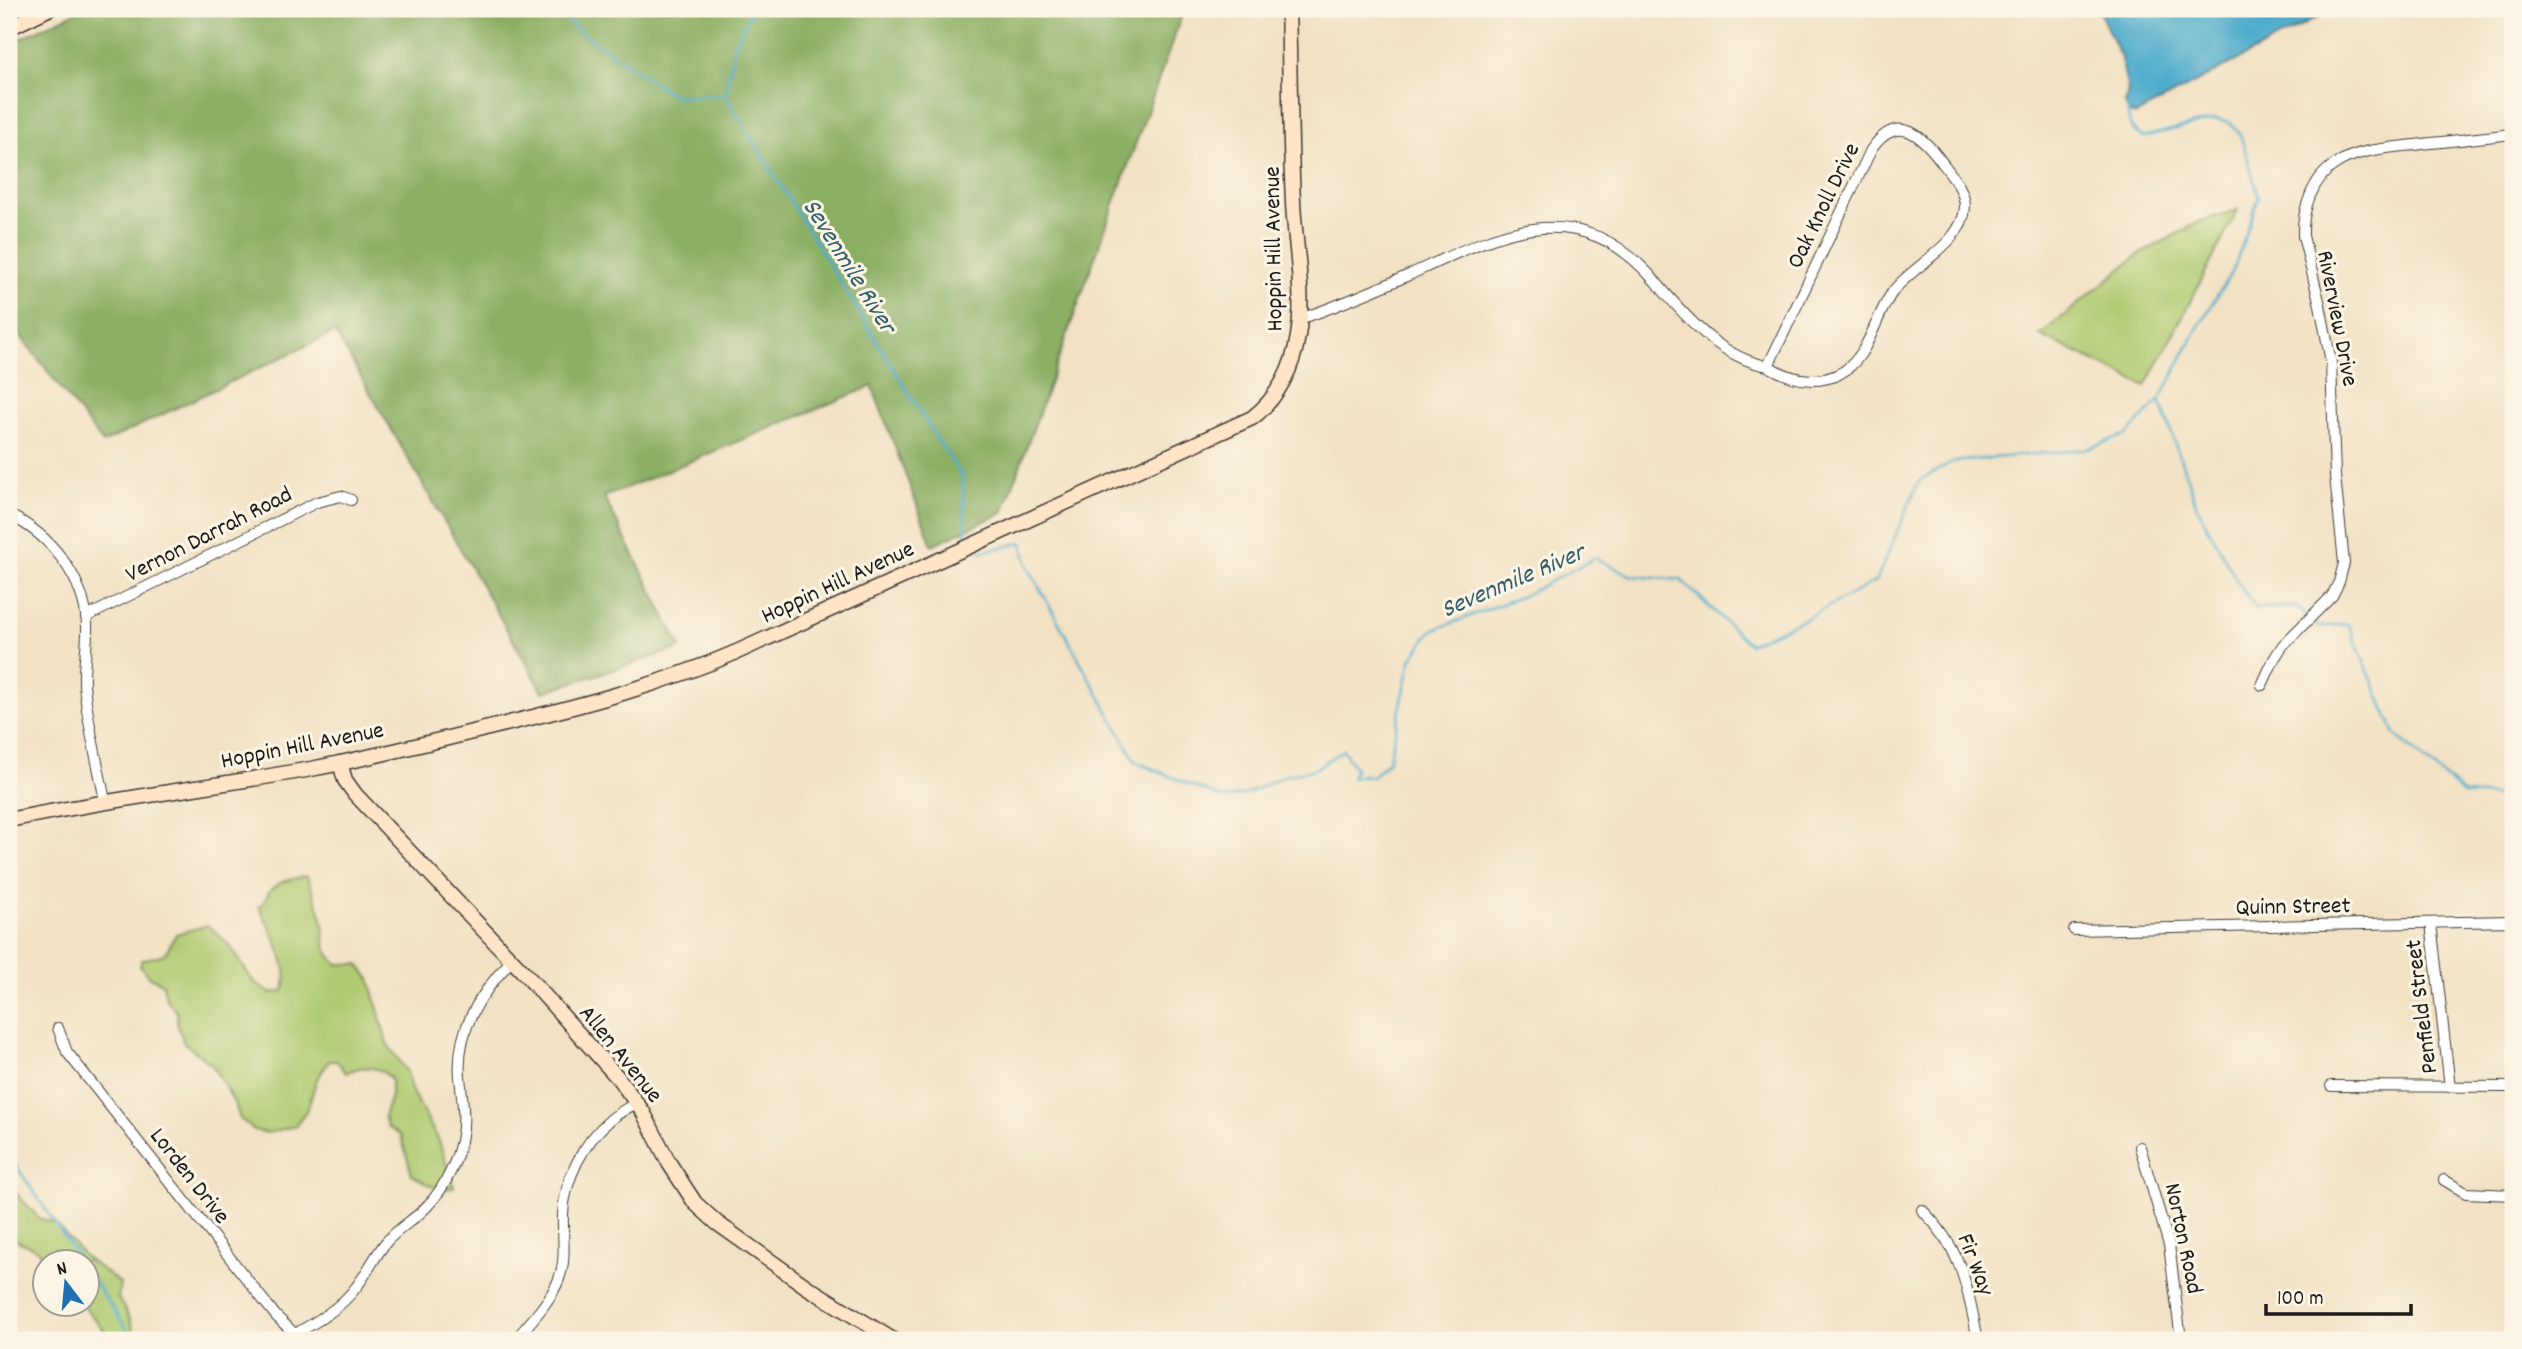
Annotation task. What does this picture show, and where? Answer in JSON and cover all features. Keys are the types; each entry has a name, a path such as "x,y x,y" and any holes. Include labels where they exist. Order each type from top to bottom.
{"street":[{"path":"9,28 48,9"},
{"name":"Hoppin Hill Avenue","path":"9,820 105,801 340,763 635,691 685,674 1252,418 1263,410 1279,388 1295,350 1300,319 1293,200 1288,9"},
{"name":"Oak Knoll Drive","path":"1300,319 1345,304 1492,238 1551,226 1600,236 1628,255 1689,319 1735,354 1768,366 1783,375 1806,380 1827,378 1848,368 1862,351 1893,291 1959,227 1965,205 1962,190 1932,148 1919,135 1907,130 1887,132 1871,150 1768,366"},
{"name":"Riverview Drive","path":"2262,685 2274,659 2332,596 2344,563 2335,476 2332,374 2320,304 2303,236 2302,225 2307,204 2326,172 2332,166 2355,155 2384,149 2513,134"},
{"name":"Vernon Darrah Road","path":"86,617 317,502 341,496 351,500"},
{"path":"9,515 29,526 59,555 79,592 86,617 84,684 105,801"},
{"name":"Allen Avenue","path":"340,763 345,779 355,794 512,960 637,1102 679,1181 703,1211 807,1287 893,1340"},
{"name":"Quinn Street","path":"2074,930 2513,921"},
{"name":"Penfield Street","path":"2431,923 2449,1087"},
{"path":"298,1337 349,1295 381,1247 430,1203 447,1178 459,1150 464,1124 460,1063 465,1032 472,1012 485,990 512,960"},
{"name":"Lorden Drive","path":"58,1028 67,1052 276,1315 298,1337"},
{"path":"2331,1086 2513,1087"},
{"path":"515,1340 543,1306 559,1279 564,1252 563,1215 567,1183 586,1147 610,1120 637,1102"},
{"name":"Norton Road","path":"2140,1147 2169,1245 2181,1340"},
{"path":"2444,1180 2466,1193 2513,1195"},
{"name":"Fir Way","path":"1922,1210 1953,1248 1966,1284 1978,1340"}],"green space":[{"path":"82,9 1184,9 1003,513 932,545 872,386 604,497 681,648 543,692 335,332 103,443 9,321 9,44"},
{"path":"2238,210 2146,386 2040,335 2138,255 2201,221"},
{"path":"307,876 322,918 328,952 337,964 358,964 370,979 387,1043 407,1072 411,1090 439,1141 454,1187 438,1188 412,1175 401,1136 388,1127 384,1117 391,1096 391,1079 375,1069 364,1068 346,1073 337,1061 329,1061 316,1081 308,1108 295,1126 267,1133 254,1130 240,1119 235,1104 212,1065 184,1043 177,1024 177,1012 166,999 163,984 150,977 140,966 142,960 165,954 176,934 208,925 230,946 253,981 270,993 283,991 286,982 283,960 259,906 276,885"},
{"path":"9,1182 12,1189 39,1218 56,1224 77,1248 34,1248 9,1237"},
{"path":"102,1270 120,1283 118,1298 130,1319 137,1340 112,1340 94,1318 102,1318"}],"water":[{"path":"2096,9 2333,9 2135,115 2128,112 2125,103 2128,91 2121,58"}],"waterway":[{"path":"557,9 580,32 674,96 724,95"},
{"name":"Sevenmile River","path":"752,9 734,46 725,95 962,476 967,540"},
{"name":"Sevenmile River","path":"980,552 1022,543 1028,567 1136,762 1224,799 1246,794 1284,776 1315,769 1343,750 1355,768 1352,778 1365,775 1372,777 1389,760 1411,660 1431,631 1525,595 1595,558 1632,576 1681,580 1749,644 1805,619 1876,581 1919,481 1952,462 2087,449 2128,434 2160,400 2196,331 2234,268 2259,197 2240,134 2233,125 2216,119 2143,137 2135,132 2131,125 2128,108"},
{"name":"Sevenmile River","path":"2160,400 2197,507 2237,581 2256,608 2297,607 2306,615"},
{"name":"Sevenmile River","path":"2311,620 2318,627 2348,624 2395,734 2464,794 2513,797"},
{"path":"9,1155 72,1248"},
{"path":"102,1293 134,1340"}]}
